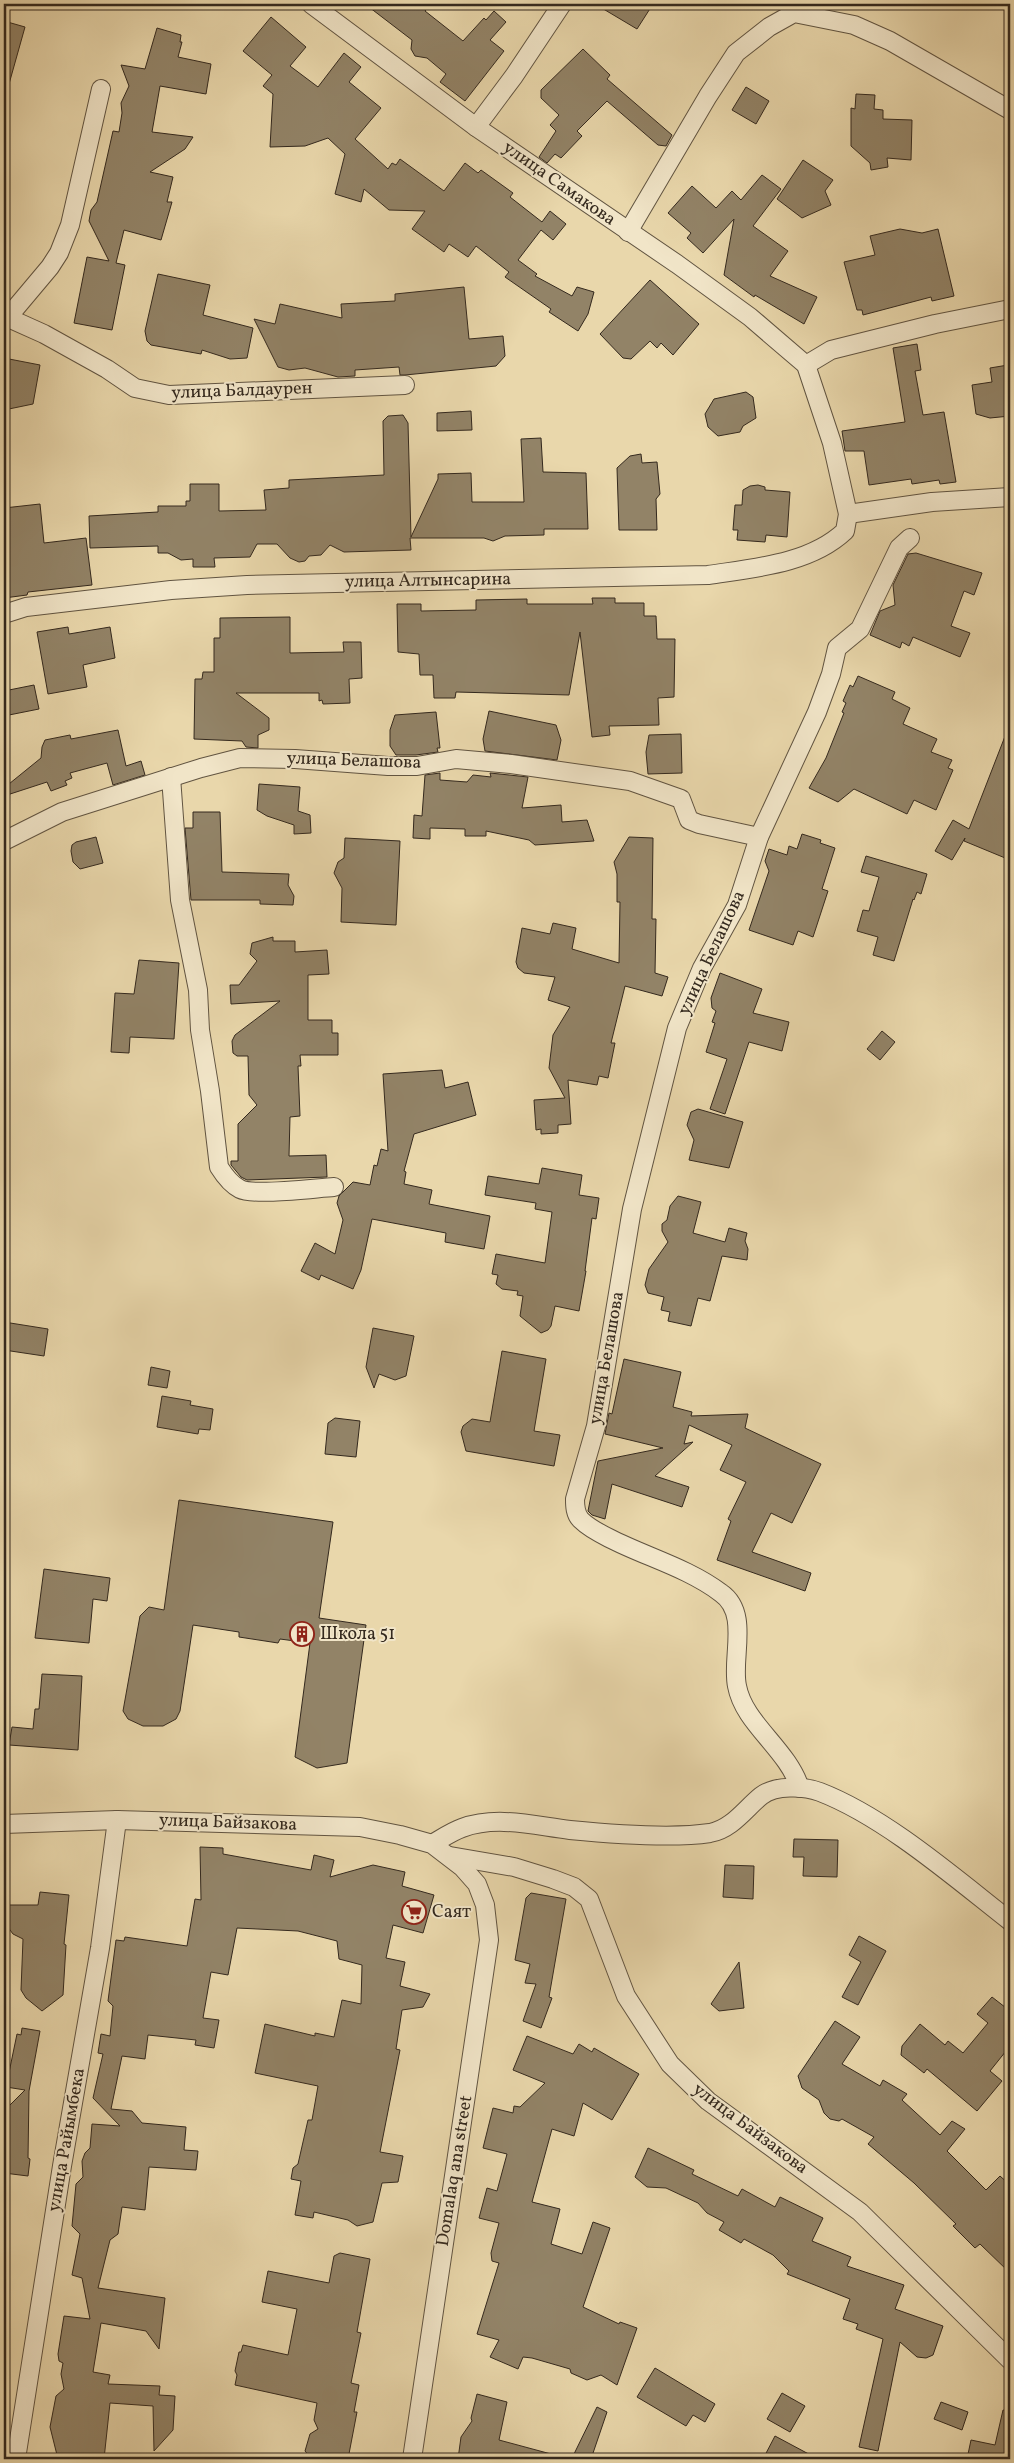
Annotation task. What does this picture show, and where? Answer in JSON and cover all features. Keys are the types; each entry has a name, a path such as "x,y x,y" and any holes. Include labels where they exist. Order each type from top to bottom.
{"street":[{"name":"улица Самакова","path":"311,4 476,127 677,264 750,317 806,365"},
{"path":"476,127 514,76 562,4"},
{"path":"628,232 708,96 736,53 769,27 794,13 854,25 890,41 1010,110"},
{"name":"улица Балдаурен","path":"101,89 70,224 58,253 6,317 52,339 135,388 169,395 405,385"},
{"path":"847,523 832,443 806,365 831,350 935,324 1010,310"},
{"name":"улица Алтынсарина","path":"4,614 26,607 74,603 171,590 247,585 708,575 765,566 821,549 847,523 932,502 1010,497"},
{"name":"улица Белашова","path":"800,1788 795,1772 786,1758 745,1708 736,1686 738,1648 733,1606 724,1594 702,1580 635,1552 592,1529 579,1519 575,1509 575,1499 596,1426 632,1208 677,1028 702,968 737,905 759,836 817,712 831,674 837,648 860,629 899,548 910,538"},
{"name":"улица Белашова","path":"4,841 62,812 240,758 295,759 388,766 417,766 456,759 510,764 630,780 681,799 689,820 699,824 759,836"},
{"path":"171,778 180,900 198,990 200,1030 210,1091 218,1167 241,1190 262,1191 334,1187"},
{"path":"432,1844 462,1828 514,1822 570,1830 680,1835 712,1832 737,1820 763,1795 786,1788 800,1788 820,1792 894,1832 1010,1921"},
{"name":"улица Байзакова","path":"4,1824 117,1820 360,1827 432,1844 448,1855 477,1884"},
{"name":"улица Райымбека","path":"16,2459 62,2166 100,1948 117,1820"},
{"name":"улица Байзакова","path":"448,1855 514,1867 553,1879 574,1887 589,1899 626,1996 670,2064 708,2101 860,2212 1010,2360"},
{"name":"Domalaq ana street","path":"412,2459 488,1940 485,1905 477,1884"}],"building":[{"path":"365,4 431,4 425,11 463,41 484,18 486,20 494,11 506,22 490,40 504,51 465,101 440,82 446,74 427,58 415,56 411,49 412,40"},
{"path":"595,4 653,4 637,29"},
{"path":"271,17 306,47 290,66 318,87 344,53 361,67 349,82 381,108 355,139 388,169 392,163 396,165 400,159 444,191 465,163 478,173 481,170 513,193 510,197 542,222 550,211 566,224 553,240 541,230 518,260 537,274 535,276 572,296 577,287 594,292 588,314 578,331 549,312 551,309 505,277 509,272 476,246 468,257 449,244 444,252 412,229 425,211 389,210 364,189 361,202 335,194 345,154 328,138 305,146 270,147 273,94 263,86 272,75 243,51"},
{"path":"4,21 25,27 9,84 4,84"},
{"path":"157,28 181,35 180,42 182,42 178,57 211,64 206,94 160,86 152,132 193,137 185,149 150,172 173,177 167,202 172,202 161,240 124,230 116,263 125,265 112,330 74,323 87,257 109,261 89,221 91,210 97,202 113,131 119,132 122,113 121,103 129,86 121,65 145,69"},
{"path":"583,49 610,75 607,79 672,135 666,146 658,145 607,101 577,131 582,136 561,158 555,154 547,163 539,157 556,131 550,125 559,115 541,98 541,90"},
{"path":"746,87 769,101 756,124 732,110"},
{"path":"856,94 875,95 874,109 883,110 883,119 912,120 911,160 887,158 888,167 871,170 870,163 851,146 851,108 855,109"},
{"path":"803,160 833,180 825,191 831,205 802,218 777,199"},
{"path":"762,175 781,189 753,226 788,251 770,276 817,297 804,324 755,295 754,297 724,275 734,219 703,253 687,238 691,233 668,213 692,186 716,208 732,191 741,200"},
{"path":"900,229 922,233 938,229 954,296 932,301 931,297 863,315 862,310 857,310 844,262 875,255 870,236"},
{"path":"158,274 210,285 203,315 253,328 247,358 230,359 202,350 201,354 151,345 147,341 145,331"},
{"path":"650,280 699,324 673,355 661,343 657,348 650,341 631,359 623,358 600,334"},
{"path":"464,287 469,339 503,336 505,356 496,366 405,375 400,375 399,367 355,370 355,376 338,377 305,368 289,370 278,367 254,319 275,324 280,304 342,318 341,304 395,301 395,294"},
{"path":"917,344 921,370 915,371 923,415 944,412 956,482 940,484 939,480 912,484 911,479 869,485 864,451 845,451 842,431 905,422 893,348"},
{"path":"4,358 40,365 33,404 4,410"},
{"path":"1008,365 1010,416 990,418 976,414 972,385 992,382 990,368"},
{"path":"746,392 753,397 756,418 743,426 740,432 718,436 708,427 705,414 714,399"},
{"path":"471,411 472,430 437,431 437,413"},
{"path":"403,415 408,423 411,537 438,479 438,474 471,473 472,502 524,502 521,439 541,438 543,472 586,473 588,529 544,529 544,535 505,536 493,541 484,538 410,538 411,550 344,552 330,545 321,555 309,556 305,561 299,562 290,558 277,544 257,544 250,557 214,558 215,567 193,567 193,559 181,560 168,553 158,553 158,546 90,548 89,516 158,512 158,506 186,506 186,501 190,501 190,484 219,484 219,511 266,510 264,490 289,488 289,480 384,475 383,421 388,416"},
{"path":"641,454 642,463 657,462 660,494 656,499 657,530 619,530 617,468 630,456"},
{"path":"758,485 765,487 765,490 790,492 787,537 766,535 765,542 737,540 738,530 733,530 735,505 742,505 743,490 750,486"},
{"path":"40,504 44,543 86,538 92,585 28,592 27,595 4,598 4,508"},
{"path":"916,553 982,573 974,595 964,591 951,626 970,633 960,657 913,637 909,646 902,642 900,648 870,635 880,611 895,605 893,585 908,554"},
{"path":"592,598 615,598 615,603 644,603 644,616 656,616 657,639 675,639 674,697 658,698 659,725 609,726 610,735 592,737 580,632 569,695 456,692 455,698 434,698 433,675 420,675 419,654 398,652 397,604 421,604 421,611 476,610 476,600 527,599 527,604 593,604"},
{"path":"290,617 290,653 344,652 343,642 361,642 362,678 349,679 350,703 323,704 322,700 319,701 319,693 236,693 269,718 269,730 258,735 258,748 246,747 242,741 194,739 195,679 202,679 203,672 214,672 214,638 220,638 220,618"},
{"path":"68,627 69,634 110,627 115,658 83,665 87,687 48,694 37,632"},
{"path":"858,676 895,692 892,699 910,708 903,724 937,739 931,752 952,760 948,768 953,770 936,810 914,800 907,814 854,789 838,802 809,788 826,758 844,713 842,712 846,703 843,701 850,685 853,687"},
{"path":"34,685 39,709 4,716 4,691"},
{"path":"489,711 556,725 561,740 557,760 485,751 483,739"},
{"path":"436,712 440,748 437,748 438,752 396,755 390,746 390,730 395,715"},
{"path":"1009,726 1010,860 964,841 965,838 952,860 935,851 953,820 969,829"},
{"path":"118,730 126,766 141,761 145,775 113,785 107,763 70,773 72,778 65,781 67,785 51,791 47,782 4,796 4,788 41,758 45,740 70,735 71,739"},
{"path":"681,734 682,773 648,774 646,752 649,735"},
{"path":"440,773 440,780 467,782 473,775 491,777 490,773 528,777 522,808 561,805 562,822 587,820 594,841 535,845 529,840 486,831 486,836 465,836 465,829 430,828 430,839 413,838 414,815 422,816 425,775"},
{"path":"259,784 300,787 298,811 310,815 311,833 294,834 294,825 267,816 257,810"},
{"path":"193,812 220,812 222,872 289,874 288,885 294,896 293,905 260,904 260,900 191,900 185,828 193,828"},
{"path":"802,834 821,840 820,843 835,848 822,889 828,891 813,937 798,931 793,945 749,930 769,871 765,861 769,849 787,855 789,846 797,849"},
{"path":"96,837 103,863 80,869 73,862 72,845 76,842"},
{"path":"629,837 653,838 652,919 656,919 655,973 668,977 662,996 625,986 611,1043 615,1043 608,1078 599,1076 597,1085 568,1080 571,1124 558,1125 558,1133 541,1134 541,1129 536,1130 534,1100 565,1098 549,1068 553,1035 570,1007 548,1000 555,977 524,973 518,968 516,962 522,928 550,934 553,923 576,928 572,949 619,963 620,902 617,902 617,874 614,862"},
{"path":"345,838 400,841 396,925 341,922 342,888 334,873 338,862 344,858"},
{"path":"866,856 927,874 921,894 917,892 913,899 894,961 873,955 878,937 857,931 863,910 869,911 879,877 861,872"},
{"path":"273,937 273,941 295,941 295,952 327,950 329,974 308,975 308,1020 332,1020 332,1033 338,1033 338,1055 300,1055 301,1066 298,1066 300,1116 290,1117 289,1156 326,1155 327,1177 247,1180 241,1177 231,1165 231,1161 238,1161 238,1124 257,1105 249,1095 248,1056 237,1056 233,1053 232,1041 235,1035 280,1001 231,1004 230,985 239,985 257,961 250,954 252,943"},
{"path":"139,960 179,963 174,1039 130,1037 129,1053 111,1052 115,993 134,994"},
{"path":"720,973 762,989 753,1013 789,1022 782,1051 749,1042 725,1114 710,1109 727,1059 706,1052 715,1023 712,1022 716,1011 712,1008 711,998"},
{"path":"882,1031 895,1042 880,1060 867,1049"},
{"path":"442,1070 445,1088 468,1082 476,1115 414,1134 404,1171 406,1172 404,1184 432,1190 429,1204 490,1216 484,1249 445,1242 446,1233 372,1219 361,1270 353,1289 321,1275 319,1280 301,1271 315,1243 335,1254 343,1220 337,1203 339,1196 353,1182 370,1185 374,1165 377,1166 381,1149 388,1151 383,1074"},
{"path":"698,1109 743,1122 729,1168 689,1160 694,1140 687,1125 691,1112"},
{"path":"542,1168 582,1175 579,1195 599,1198 596,1219 592,1218 579,1311 555,1306 551,1326 548,1330 541,1333 520,1316 523,1296 517,1295 518,1291 502,1289 496,1284 498,1275 492,1274 496,1254 545,1263 552,1212 535,1209 536,1203 485,1195 488,1176 539,1184"},
{"path":"678,1196 701,1202 693,1233 725,1242 729,1228 747,1233 745,1241 748,1249 747,1260 722,1256 710,1301 698,1298 691,1326 668,1321 670,1312 661,1310 664,1297 648,1293 645,1285 649,1269 668,1242 662,1231 662,1224 667,1220 670,1206"},
{"path":"4,1322 48,1329 44,1356 4,1350"},
{"path":"373,1328 414,1336 406,1376 395,1380 379,1374 374,1388 366,1367"},
{"path":"502,1351 546,1359 534,1431 560,1435 554,1466 466,1451 461,1432 463,1426 472,1419 490,1422"},
{"path":"624,1359 681,1372 673,1407 692,1412 691,1416 748,1414 745,1428 821,1464 792,1523 771,1513 752,1552 811,1573 805,1591 717,1560 731,1521 728,1519 746,1482 720,1470 732,1445 689,1425 684,1444 693,1442 655,1476 689,1487 682,1507 612,1484 605,1519 592,1515 588,1511 598,1461 663,1448 605,1434 609,1413 612,1414"},
{"path":"151,1367 170,1371 167,1388 148,1385"},
{"path":"162,1396 191,1401 190,1405 213,1409 210,1430 199,1429 198,1434 157,1427"},
{"path":"335,1418 360,1421 356,1457 325,1454 328,1423"},
{"name":"Школа 51","path":"179,1500 333,1522 319,1618 366,1625 347,1763 317,1768 295,1757 310,1643 280,1639 278,1643 239,1637 239,1632 193,1625 180,1711 176,1719 163,1726 143,1726 128,1719 123,1711 140,1616 149,1607 164,1610"},
{"path":"44,1569 110,1578 107,1601 93,1599 89,1643 35,1638"},
{"path":"42,1674 82,1676 78,1750 9,1745 12,1727 33,1729 35,1709 39,1709"},
{"path":"794,1839 838,1840 837,1877 803,1876 804,1857 793,1857"},
{"path":"200,1847 223,1848 223,1854 311,1870 314,1855 334,1860 330,1877 373,1865 405,1872 402,1886 434,1895 423,1933 393,1925 386,1958 405,1962 400,1986 430,1994 423,2007 402,2010 396,2049 400,2050 380,2152 403,2156 398,2182 382,2183 373,2222 357,2226 348,2220 314,2212 313,2218 295,2215 301,2181 291,2179 293,2168 298,2164 308,2120 312,2120 318,2086 255,2073 265,2024 315,2036 315,2033 334,2037 342,2000 361,2004 362,1965 339,1959 337,1941 298,1931 237,1928 228,1975 211,1972 203,2018 219,2020 214,2048 195,2045 196,2040 148,2035 145,2059 122,2056 111,2109 132,2111 142,2123 186,2127 184,2150 198,2151 196,2170 149,2167 145,2210 122,2207 118,2234 110,2240 98,2288 165,2298 159,2349 146,2331 101,2323 93,2372 110,2375 108,2384 160,2386 159,2395 175,2396 173,2430 154,2451 153,2406 110,2403 104,2459 58,2459 50,2427 56,2396 64,2389 61,2374 63,2363 59,2361 58,2354 64,2316 90,2319 82,2278 72,2275 80,2234 72,2226 76,2184 83,2177 82,2161 85,2153 90,2148 92,2124 120,2126 93,2098 103,2054 98,2053 101,2034 110,2036 113,2006 108,2001 116,1940 124,1941 125,1937 187,1946 195,1899 201,1900"},
{"path":"725,1865 754,1866 753,1899 723,1897"},
{"path":"40,1892 69,1895 64,1944 66,1945 63,1995 42,2011 26,1998 21,1990 23,1939 13,1934 7,1926 7,1905 38,1905"},
{"path":"531,1893 566,1899 549,1997 552,1998 541,2028 523,2021 536,1984 525,1983 530,1964 515,1960 526,1898"},
{"path":"859,1936 886,1951 858,2005 842,1997 861,1962 849,1955"},
{"path":"739,1962 744,2008 719,2011 711,2004"},
{"path":"992,1997 1010,2011 1010,2046 990,2071 1002,2081 977,2111 927,2069 924,2073 901,2055 902,2046 920,2024 945,2045 948,2041 963,2053 988,2023 977,2014"},
{"path":"835,2021 860,2037 842,2064 880,2086 883,2080 907,2094 902,2100 940,2135 952,2121 965,2129 947,2151 986,2190 1000,2176 1010,2185 1010,2273 980,2244 975,2248 953,2226 956,2224 914,2183 868,2144 874,2137 842,2119 839,2121 830,2119 824,2113 819,2100 802,2088 798,2076"},
{"path":"22,2028 40,2031 29,2091 28,2158 30,2159 28,2176 4,2173 4,2111 25,2090 6,2087 17,2034 21,2035"},
{"path":"527,2036 573,2054 579,2044 592,2052 594,2048 639,2074 612,2120 583,2103 574,2136 552,2129 532,2202 560,2209 551,2244 582,2254 593,2222 610,2228 583,2307 619,2324 620,2322 637,2328 617,2385 601,2375 587,2380 571,2373 570,2369 532,2358 523,2357 518,2369 490,2357 499,2340 477,2334 499,2263 492,2261 491,2253 499,2223 479,2218 487,2188 497,2191 507,2154 483,2148 493,2108 513,2113 514,2106 520,2107 545,2083 513,2070"},
{"path":"648,2148 694,2170 692,2174 738,2196 742,2189 775,2207 780,2197 823,2218 812,2241 851,2257 847,2266 904,2285 895,2309 943,2326 933,2355 926,2358 917,2357 900,2342 878,2451 859,2447 883,2339 856,2329 858,2324 843,2319 850,2299 787,2274 789,2271 773,2255 744,2239 741,2243 719,2230 724,2222 707,2213 698,2203 666,2188 647,2187 635,2177"},
{"path":"340,2253 370,2259 357,2332 361,2333 351,2383 359,2385 354,2412 357,2412 348,2459 323,2459 310,2457 305,2451 310,2434 318,2429 314,2420 317,2403 235,2385 237,2375 235,2371 239,2352 241,2352 243,2345 288,2355 297,2309 262,2302 268,2271 329,2283 334,2256"},
{"path":"655,2368 715,2404 705,2422 693,2415 686,2426 637,2397"},
{"path":"782,2393 805,2406 790,2432 767,2419"},
{"path":"477,2394 507,2402 499,2440 551,2454 550,2459 458,2459 461,2437 472,2421 471,2418"},
{"path":"941,2402 968,2412 962,2430 934,2419"},
{"path":"597,2407 607,2412 591,2459 586,2459 574,2454"},
{"path":"1003,2410 1010,2411 1010,2459 967,2459 971,2440 995,2445"},
{"path":"775,2436 818,2459 763,2459"}],"place":[{"name":"Школа 51","path":"302,1634"},
{"name":"Саят","path":"414,1912"}]}
